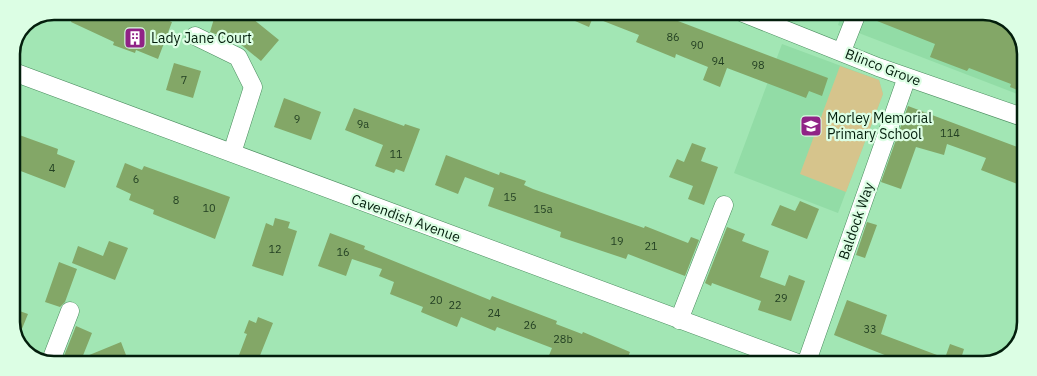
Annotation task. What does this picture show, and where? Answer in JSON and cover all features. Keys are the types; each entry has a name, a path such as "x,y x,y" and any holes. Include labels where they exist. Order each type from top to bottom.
{"street":[{"name":"Blinco Grove","path":"760,20 907,77 1017,115"},
{"path":"842,52 854,20"},
{"path":"195,36 238,58 253,87 232,153"},
{"name":"Cavendish Avenue","path":"20,74 778,356"},
{"name":"Baldock Way","path":"809,356 907,77"},
{"path":"679,320 724,205"},
{"path":"53,356 70,311"}],"shaded area":[{"path":"840,20 988,20 994,22 1010,33 1016,45 1017,94 838,25"},
{"name":"Morley Memorial Primary School","path":"782,44 879,80 883,94 838,213 734,173"},
{"path":"840,66 879,80 883,94 846,192 800,174"}],"building":[{"name":"Lady Jane Court","path":"72,20 167,20 172,22 158,59 136,50 135,53 113,45 114,42 71,22"},
{"path":"214,20 254,20 279,40 261,61 239,43 210,32"},
{"path":"573,20 592,20 589,27"},
{"path":"601,20 675,20 828,78 822,96 809,91 806,98 727,68 720,87 703,80 708,67 676,54 675,58 636,42 639,35"},
{"path":"875,20 988,20 994,22 1010,33 1016,45 1017,90 1010,87 1011,84 969,68 967,71 930,57 935,44"},
{"path":"174,63 201,71 193,98 166,90"},
{"path":"284,98 321,112 311,140 274,127"},
{"path":"908,106 1017,147 1017,184 981,170 986,158 947,144 944,155 916,147 901,189 881,182"},
{"path":"354,108 404,126 405,124 420,129 404,172 396,169 394,173 375,166 383,145 345,130"},
{"path":"20,135 58,149 57,154 75,161 65,188 20,171"},
{"path":"692,143 706,148 701,161 718,167 704,205 688,199 693,186 669,177 677,159 684,162"},
{"path":"446,155 499,175 500,172 526,181 524,185 533,189 644,228 645,226 688,243 691,237 699,240 685,276 628,254 626,259 560,237 561,232 488,206 494,188 465,177 458,194 435,185"},
{"path":"125,163 142,170 144,166 230,197 215,239 153,214 154,210 129,200 131,194 116,187"},
{"path":"800,201 819,209 807,239 771,225 780,205 795,211"},
{"path":"275,218 290,222 288,228 297,231 283,276 252,266 266,223 273,226"},
{"path":"867,222 877,225 865,258 856,255"},
{"path":"727,227 745,234 742,241 769,251 760,277 785,286 789,275 805,281 791,321 758,310 761,301 712,283 711,286 705,283"},
{"path":"330,233 365,246 364,249 490,300 492,296 557,321 556,324 582,334 583,332 630,352 628,356 549,356 552,348 497,327 495,331 461,317 457,327 421,312 423,307 390,294 394,282 379,276 382,269 352,259 346,276 318,266"},
{"path":"109,241 128,248 115,280 72,263 78,246 103,256"},
{"path":"59,262 77,269 65,302 60,307 45,302"},
{"path":"847,300 887,315 881,334 940,356 887,356 834,335"},
{"path":"20,311 28,314 21,330"},
{"path":"258,317 273,323 260,356 239,356 247,334 244,333 249,320 256,323"},
{"path":"76,326 92,333 83,356 64,356"},
{"path":"121,342 126,356 87,356"},
{"path":"950,344 964,349 962,356 946,356"}],"place":[{"name":"Lady Jane Court","path":"135,38"},
{"name":"Morley Memorial Primary School","path":"811,126"}]}
